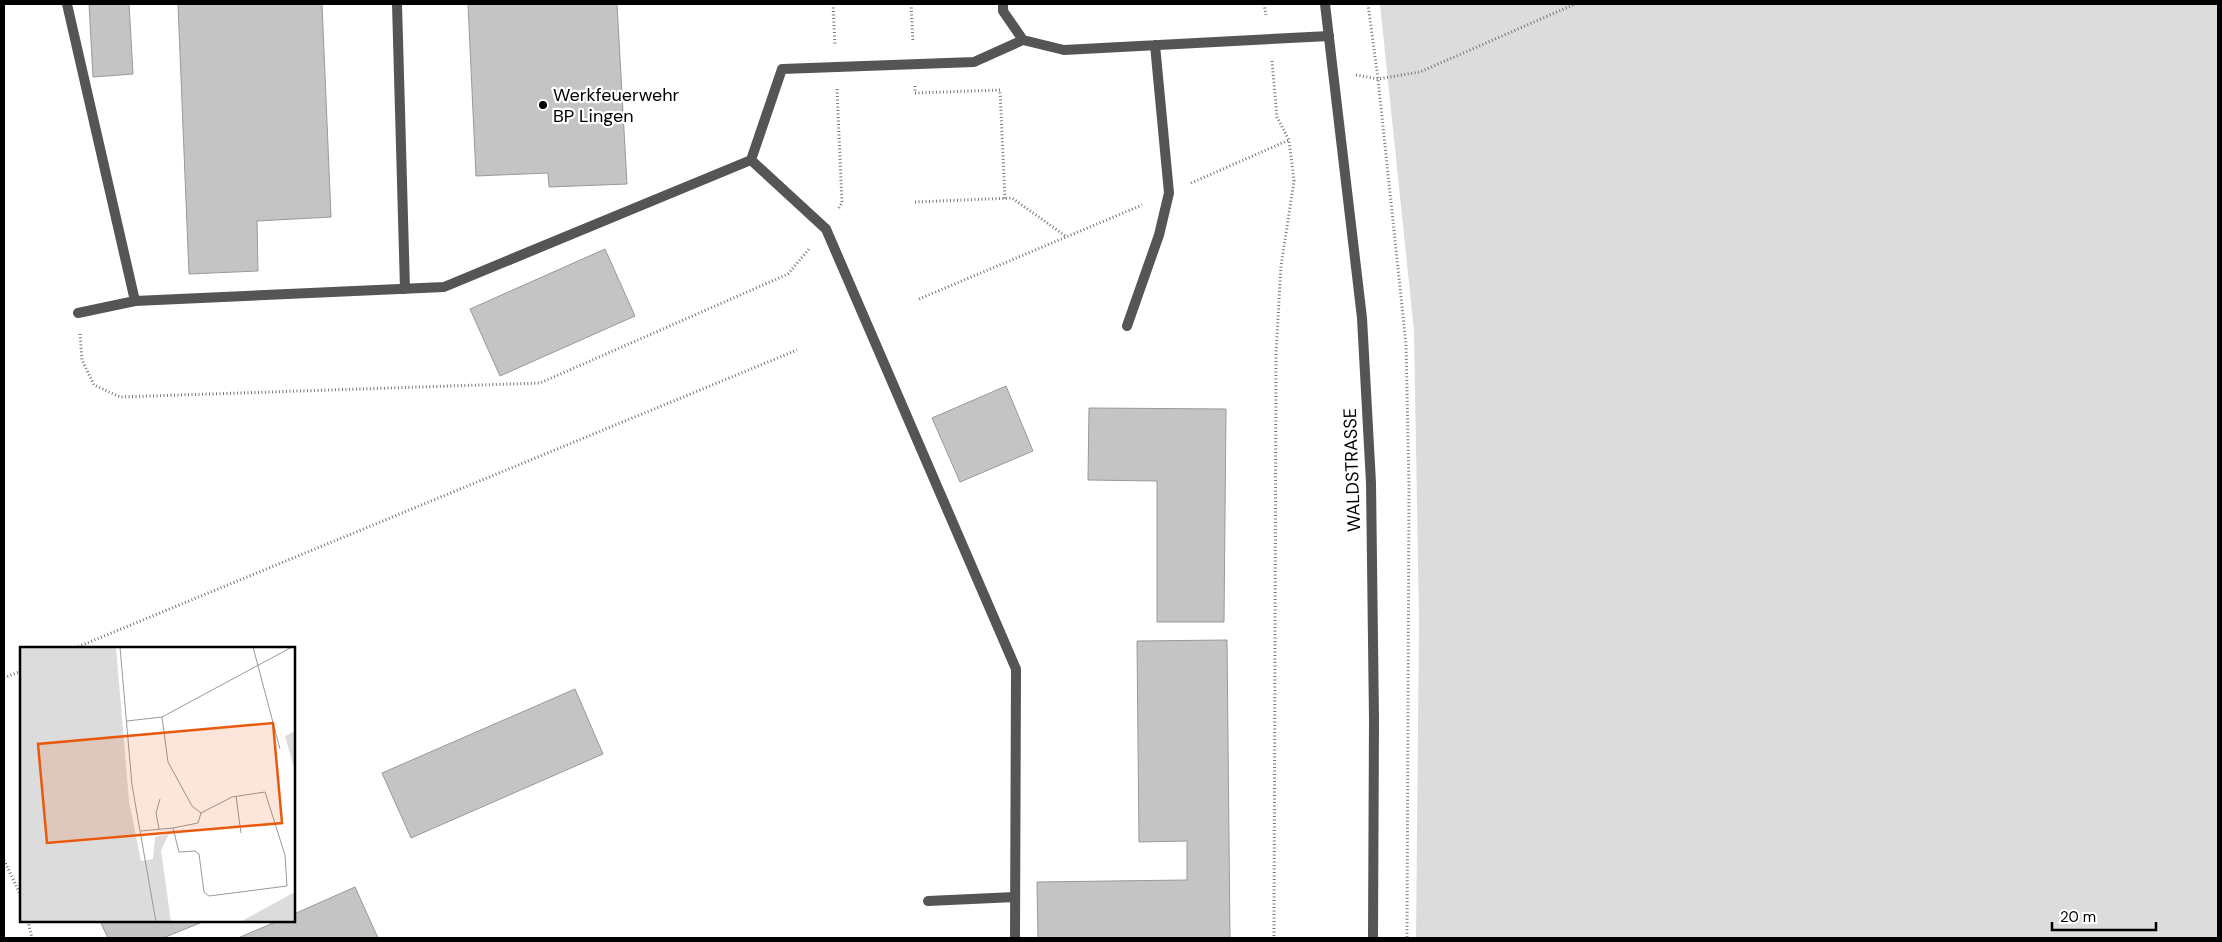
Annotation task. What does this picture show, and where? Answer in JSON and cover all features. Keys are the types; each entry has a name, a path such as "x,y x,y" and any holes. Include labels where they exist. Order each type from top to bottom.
{"street":[{"path":"67,4 135,301"},
{"path":"397,4 406,289"},
{"path":"1003,4 1003,10 1023,40"},
{"name":"WALDSTRASSE","path":"1324,4 1334,71 1338,132 1362,318 1370,483 1374,719 1373,938"},
{"path":"78,313 135,301 444,287 752,160 782,69 974,62 1023,40 1064,50 1329,36"},
{"path":"1127,326 1159,235 1169,193 1155,45"},
{"path":"752,160 826,229 1016,669 1015,938"},
{"path":"928,902 1015,897"}],"path":[{"path":"78,313 82,360 94,385 120,397 540,383 788,274 826,229 842,203 833,4"},
{"path":"911,4 915,93 1000,90 1004,199"},
{"path":"1264,4 1270,38 1277,117 1289,140 1294,181 1281,266 1276,353 1274,938"},
{"path":"1368,4 1378,79 1406,344 1409,487 1407,938"},
{"path":"1334,71 1378,79 1420,72 1575,4"},
{"path":"915,202 1012,198 1068,237 919,299"},
{"path":"77,647 797,350"},
{"path":"4,678 20,671"},
{"path":"4,860 20,894"},
{"path":"28,922 32,938"}],"shaded area":[{"path":"1380,4 2218,4 2218,938 1416,938 1419,620 1414,331"}],"building":[{"path":"89,4 129,4 133,74 93,77"},
{"path":"178,4 322,4 331,217 257,221 258,271 189,274"},
{"path":"468,4 617,4 627,184 549,187 548,173 476,176"},
{"path":"605,249 635,316 500,376 470,309"},
{"path":"1006,386 1033,451 960,482 932,418"},
{"path":"1089,408 1226,409 1224,622 1157,622 1157,481 1088,480"},
{"path":"1227,640 1230,938 1038,938 1037,882 1187,880 1187,841 1139,842 1137,641"},
{"path":"575,689 603,754 411,838 382,773"},
{"path":"355,887 378,938 238,938 276,922 295,922 295,914"},
{"path":"100,922 203,922 163,938 108,938"}],"place":[{"name":"Werkfeuerwehr BP Lingen","path":"543,105"}]}
